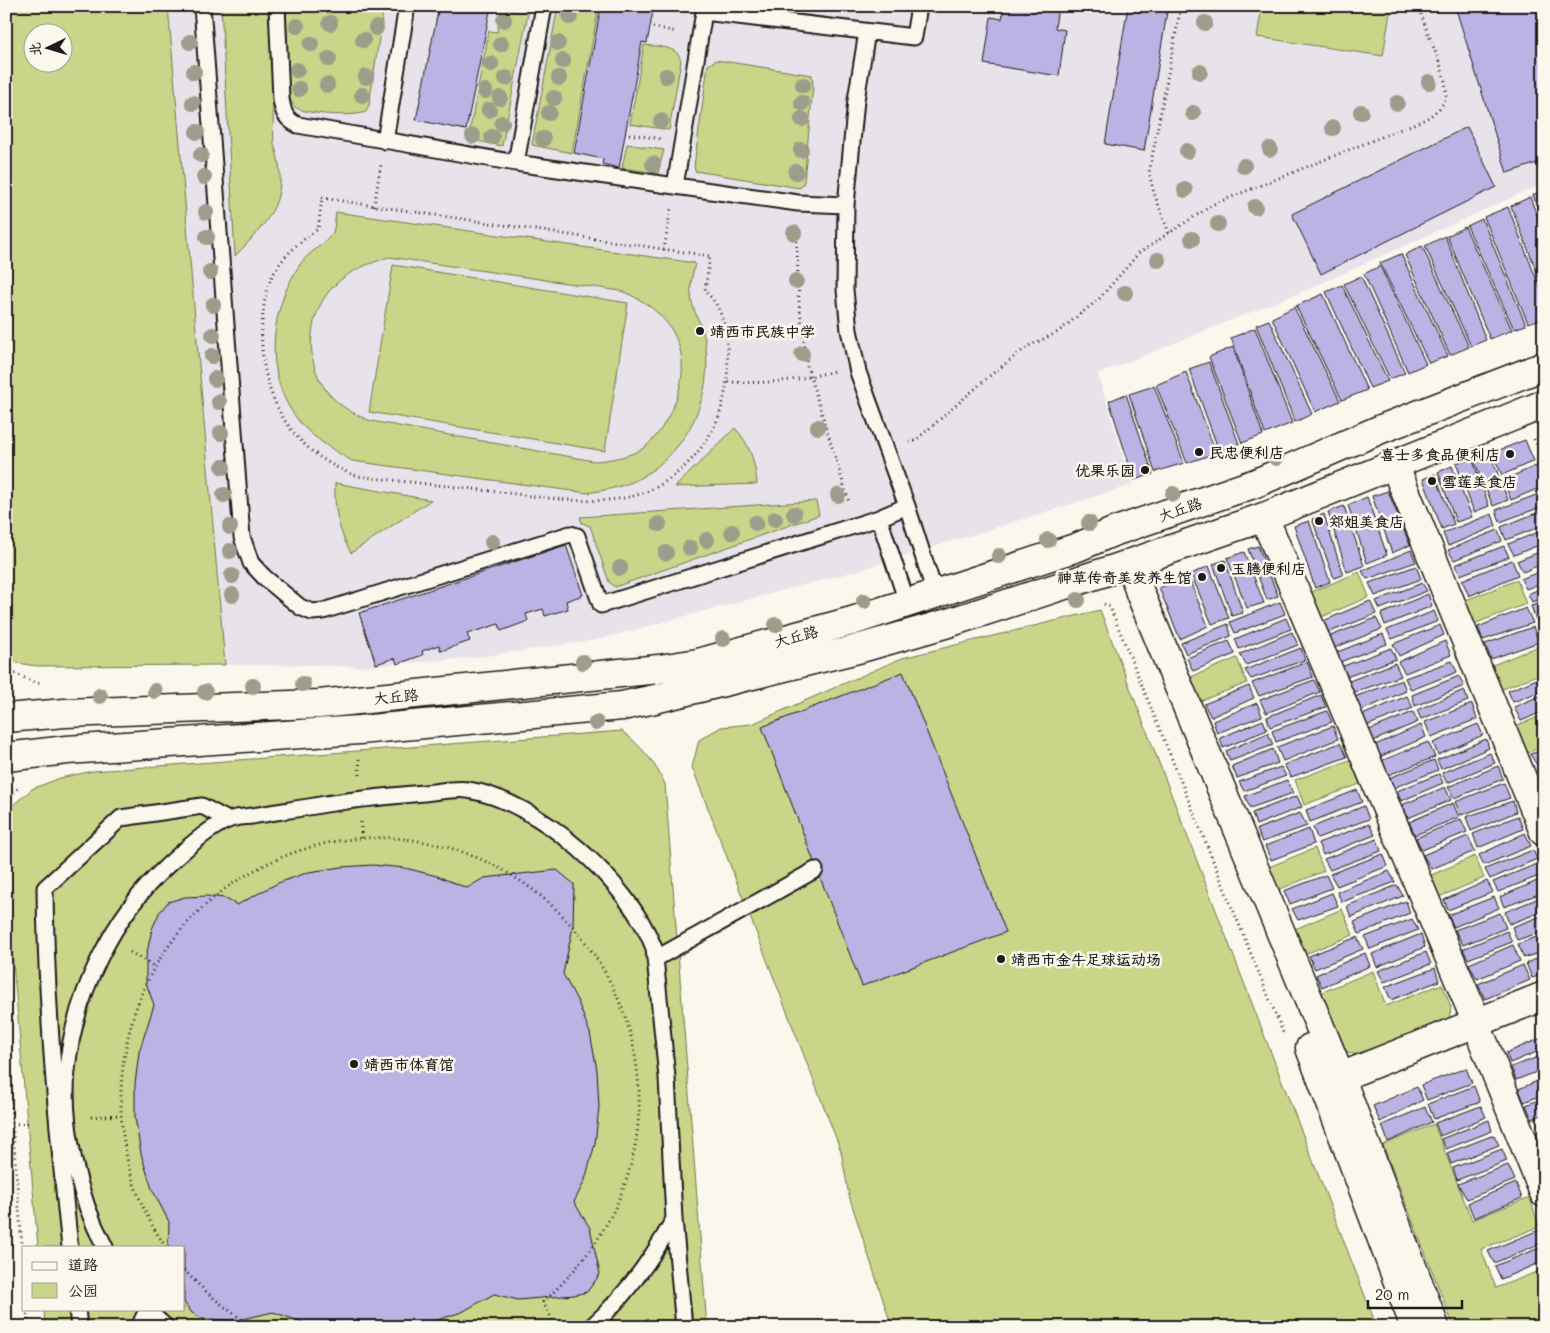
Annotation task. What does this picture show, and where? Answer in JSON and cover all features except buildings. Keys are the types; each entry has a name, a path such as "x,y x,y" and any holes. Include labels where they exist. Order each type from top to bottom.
{"main road":[{"name":"大丘路","path":"6,718 65,713 319,704 621,675 698,663 852,621 1078,547 1113,532 1256,483 1381,428 1544,366"},
{"name":"大丘路","path":"6,757 67,750 359,730 622,706 654,699 863,647 1124,566 1264,517 1395,466 1544,404"},
{"path":"1395,466 1544,832"},
{"path":"1264,517 1480,1032 1544,1193"},
{"path":"1124,566 1335,1089 1435,1327"},
{"path":"1480,1032 1544,996"},
{"path":"1335,1089 1480,1032 1544,1014"},
{"path":"1335,1089 1415,1327"}],"lane":[{"path":"202,6 233,440 242,537 244,549 251,563 289,599 312,612 323,611 570,534 577,536 601,605 880,518 907,506"},
{"path":"278,6 283,114 298,125 384,148 516,163 798,203 846,205"},
{"path":"384,148 406,6"},
{"path":"516,163 544,6"},
{"path":"675,186 705,9 914,37 919,6"},
{"path":"867,32 856,100 846,205 845,290 849,330 858,372 885,451 907,506 935,593"},
{"path":"880,518 907,602"},
{"path":"105,1246 84,1203 62,1120 67,1070 76,1023 91,978 127,912 152,879 182,852 228,820 360,799 466,789 496,796 558,831 582,851 631,906 648,930 654,948 667,1077 674,1219 684,1327"},
{"path":"70,1246 62,1120 45,939 45,888 121,818 202,806 228,820"},
{"path":"655,959 815,870"},
{"path":"591,1327 635,1280 659,1247 674,1219"},
{"path":"77,1310 79,1327"},
{"path":"139,1327 146,1310 166,1327"}],"path":[{"path":"1169,233 1154,193 1149,173 1181,6"},
{"path":"885,451 916,440 992,374 1028,347 1058,332 1099,299 1139,253 1214,204 1426,119 1438,110 1446,98 1446,85 1422,23 1419,6"},
{"path":"629,134 681,143"},
{"path":"374,206 384,148"},
{"path":"322,198 664,250 710,256 705,291 717,306 723,326 728,354 728,382 723,405 705,444 678,472 655,487 630,497 564,500 357,476 344,471 308,449 293,434 268,388 263,367 264,300 274,272 288,254 318,229 322,198"},
{"path":"798,203 796,256 798,292 810,378 850,504 860,508 867,505 874,506 880,518"},
{"path":"664,250 672,204"},
{"path":"728,382 771,383 810,378 844,369 858,372"},
{"path":"1096,603 1104,603 1110,607 1286,1040"},
{"path":"6,669 30,681 47,683"},
{"path":"359,730 360,799"},
{"path":"165,1246 143,1207 131,1174 123,1141 121,1072 126,1039 137,1006 168,946 191,919 215,896 243,876 273,860 306,848 339,840 373,837 407,839 457,850 504,869 533,888 559,910 582,935 601,963 617,994 629,1026 636,1059 639,1093 638,1127 632,1160 622,1193 608,1223 585,1259 543,1302 556,1327"},
{"path":"111,940 155,968"},
{"path":"6,1048 22,1246"},
{"path":"62,1120 121,1115"},
{"path":"1540,1220 1544,1229"},
{"path":"185,1271 202,1289 228,1311 253,1327"},
{"path":"27,1310 28,1327"}],"shaded area":[{"name":"靖西市民族中学","path":"168,6 1544,6 1544,183 1311,288 1098,374 1132,485 856,571 596,640 479,657 360,667 225,665"}],"green space":[{"path":"6,6 168,6 225,665 37,666 17,663 6,655"},
{"path":"221,6 269,6 274,144 279,163 280,179 279,193 268,219 235,256"},
{"path":"286,6 384,6 369,105 366,112 360,114 319,113 301,110 293,105 289,97"},
{"path":"558,6 599,6 572,153 532,145"},
{"path":"1262,6 1391,6 1383,56 1257,37"},
{"path":"501,9 528,13 502,146 468,139 489,31 497,32"},
{"path":"644,45 671,49 676,52 681,61 669,130 630,124"},
{"path":"716,60 812,75 813,86 804,182 800,188 695,171 694,166 708,65"},
{"path":"627,144 664,150 658,173 622,168"},
{"path":"336,212 695,263 691,286 692,300 704,335 707,361 706,381 695,419 685,436 673,452 642,477 622,486 587,493 352,461 335,451 308,431 293,413 282,393 276,371 274,348 281,304 290,282 304,259 332,234","holes":["389,257 621,291 640,300 656,311 668,325 677,340 681,356 682,374 678,393 670,413 658,433 642,449 619,458 594,461 371,421 350,411 332,397 316,372 311,343 317,313 323,300 344,277 366,265"]},
{"path":"393,265 628,303 605,451 369,412"},
{"path":"735,428 751,454 757,484 675,487"},
{"path":"335,483 431,500 351,553 338,519 335,502"},
{"path":"816,501 819,515 615,587 609,582 590,526 582,523 580,517"},
{"path":"1359,572 1369,597 1319,618 1309,593"},
{"path":"1517,580 1526,604 1471,625 1461,602"},
{"name":"靖西市金牛足球运动场","path":"1100,610 1377,1327 892,1327 849,1196 841,1151 692,767 699,740 721,727 752,724 902,658"},
{"path":"1539,646 1544,659 1544,672 1498,691 1488,667"},
{"path":"1237,658 1247,683 1200,701 1191,677"},
{"path":"1544,715 1544,746 1524,754 1513,727"},
{"name":"靖西市体育馆","path":"622,731 647,755 665,784 707,1327 45,1327 44,1310 185,1310 185,1246 38,1246 6,882 7,810 32,789 60,778 93,771"},
{"path":"1350,760 1360,784 1304,805 1295,780"},
{"path":"1315,848 1324,871 1278,890 1269,867"},
{"path":"1475,856 1484,878 1439,897 1429,876"},
{"path":"1342,909 1353,935 1305,954 1295,929"},
{"path":"1373,971 1386,1006 1442,984 1451,1007 1449,1021 1358,1056 1345,1051 1320,993"},
{"path":"1434,1124 1472,1220 1530,1197 1539,1227 1481,1249 1496,1288 1544,1269 1544,1327 1454,1327 1383,1145"}],"place":[{"name":"靖西市民族中学","path":"700,331"},
{"name":"民忠便利店","path":"1199,452"},
{"name":"喜士多食品便利店","path":"1510,454"},
{"name":"优果乐园","path":"1145,470"},
{"name":"雪莲美食店","path":"1432,481"},
{"name":"郑姐美食店","path":"1319,521"},
{"name":"玉腾便利店","path":"1221,568"},
{"name":"神草传奇美发养生馆","path":"1202,577"},
{"name":"靖西市金牛足球运动场","path":"1001,959"},
{"name":"靖西市体育馆","path":"354,1064"}]}
